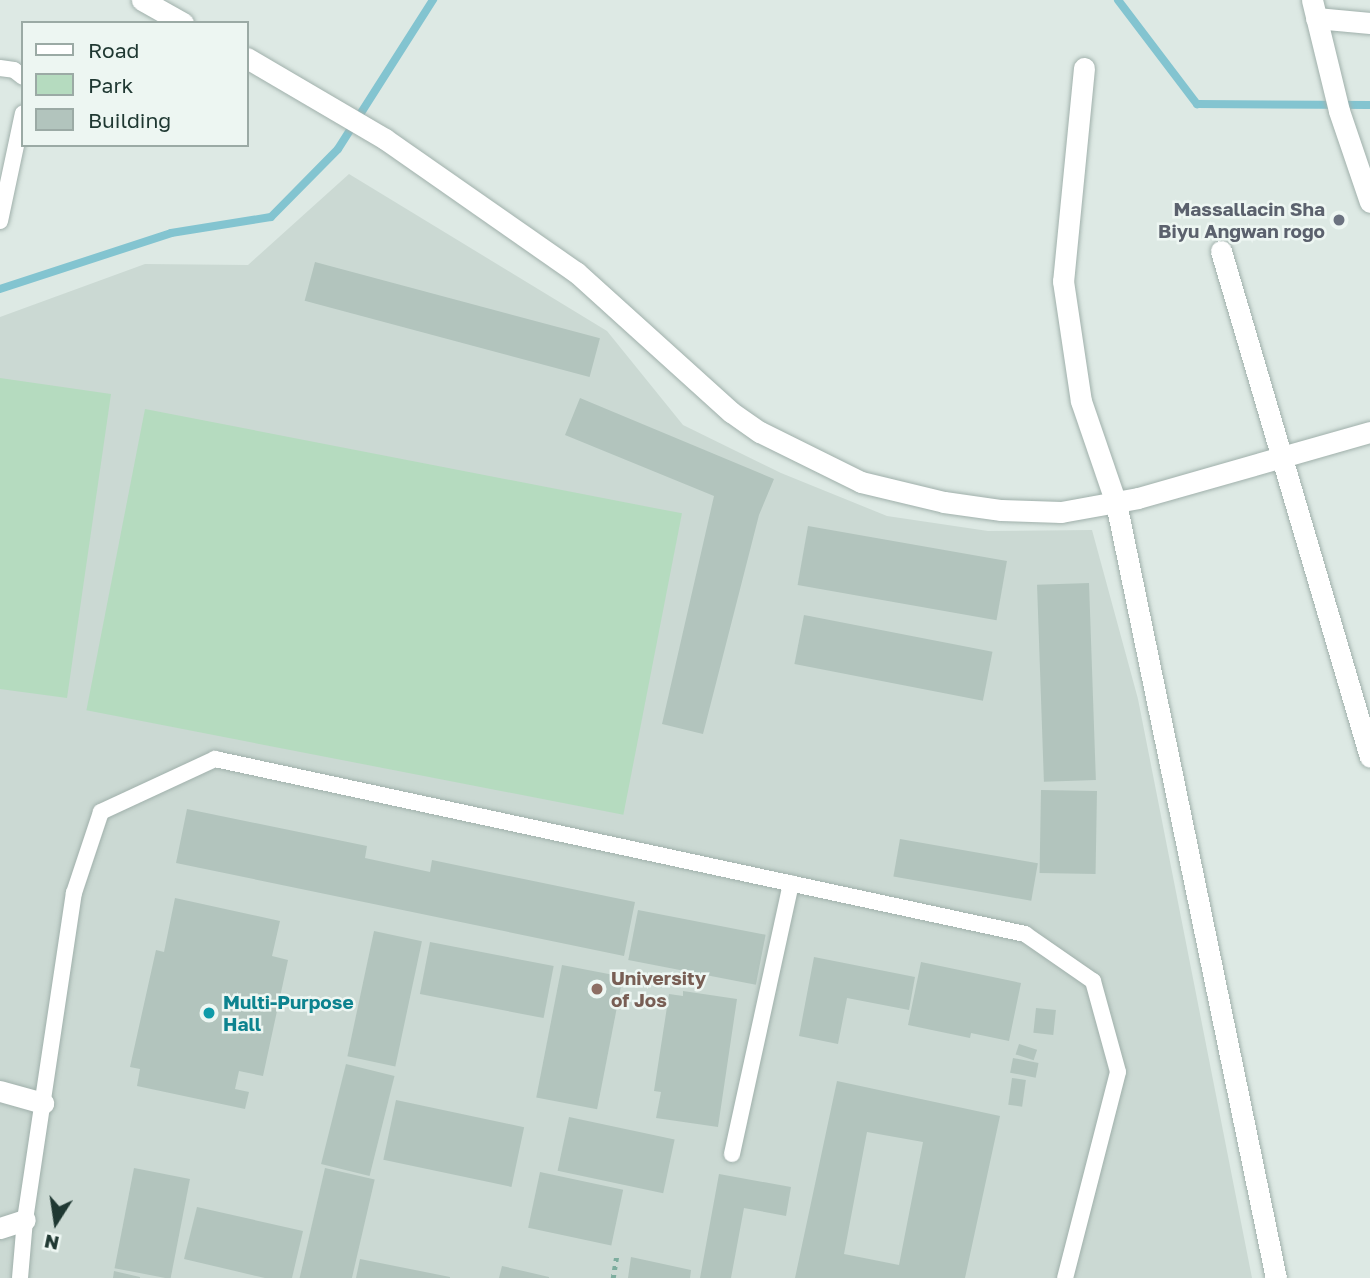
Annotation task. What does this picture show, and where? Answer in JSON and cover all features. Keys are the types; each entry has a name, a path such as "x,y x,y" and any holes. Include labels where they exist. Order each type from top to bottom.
{"street":[{"path":"142,0 179,21"},
{"path":"1370,23 1314,9 1339,111 1370,202"},
{"path":"248,59 385,139 576,272 731,412 789,448 861,482 944,502 1001,510 1061,512 1116,503 1370,432"},
{"path":"1084,68 1063,281 1081,401 1116,503 1276,1278"},
{"path":"1221,251 1370,757"},
{"path":"0,1091 43,1103"},
{"path":"0,1228 25,1220"}],"lane":[{"path":"0,68 21,76"},
{"path":"0,221 21,122"},
{"path":"20,1278 25,1220 75,893 101,812 215,759 1025,934 1093,981 1118,1072 1065,1278"},
{"path":"733,1154 790,883"}],"path":[{"path":"613,1278 617,1253"}],"shaded area":[{"name":"University of Jos","path":"349,174 607,331 683,425 781,473 887,516 988,531 1092,530 1138,699 1252,1278 0,1278 0,317 145,264 248,265"}],"green space":[{"path":"0,378 111,394 67,698 0,689"},
{"path":"145,409 682,513 623,815 86,710"}],"building":[{"path":"315,262 600,338 590,377 305,301"},
{"path":"580,398 774,479 759,515 703,734 662,724 714,496 565,435"},
{"path":"808,526 1007,561 997,620 798,585"},
{"path":"1089,583 1096,780 1044,782 1037,585"},
{"path":"804,615 992,652 983,701 794,664"},
{"path":"1041,790 1097,791 1096,874 1040,873"},
{"path":"187,809 367,846 365,858 430,872 432,860 635,902 624,956 176,863"},
{"path":"900,839 1038,863 1031,901 893,876"},
{"name":"Multi-Purpose Hall","path":"175,898 280,921 272,956 288,960 263,1076 239,1071 235,1089 249,1092 245,1109 137,1086 140,1069 130,1067 156,950 164,952"},
{"path":"638,910 766,935 756,985 628,960"},
{"path":"374,931 422,941 395,1066 347,1056"},
{"path":"430,942 554,966 544,1018 420,994"},
{"path":"814,957 915,977 909,1010 847,998 838,1044 799,1036"},
{"path":"921,962 1021,983 1009,1041 971,1033 970,1038 908,1025"},
{"path":"562,965 623,977 597,1109 536,1098"},
{"path":"683,991 737,999 718,1127 656,1118 661,1092 654,1091 669,994 683,996"},
{"path":"1036,1008 1056,1010 1053,1035 1033,1033"},
{"path":"1019,1044 1037,1050 1034,1060 1016,1054"},
{"path":"1013,1058 1039,1063 1036,1078 1010,1073"},
{"path":"346,1064 395,1076 370,1176 321,1164"},
{"path":"1012,1078 1026,1080 1022,1107 1008,1105"},
{"path":"837,1081 1000,1116 965,1278 795,1278","holes":["867,1132 923,1142 899,1265 844,1254"]},
{"path":"396,1100 524,1127 511,1187 383,1160"},
{"path":"569,1117 675,1139 663,1193 558,1171"},
{"path":"134,1168 190,1179 171,1278 115,1268"},
{"path":"325,1168 375,1179 352,1278 300,1278"},
{"path":"540,1172 623,1190 611,1245 528,1228"},
{"path":"719,1174 791,1187 786,1216 744,1208 731,1278 700,1278"},
{"path":"197,1207 303,1231 292,1278 265,1278 184,1259"},
{"path":"631,1257 691,1270 690,1278 628,1278"},
{"path":"360,1259 450,1277 450,1278 356,1278"},
{"path":"502,1266 549,1277 549,1278 499,1278"},
{"path":"114,1271 140,1277 140,1278 113,1278"}],"waterway":[{"path":"0,289 171,233 271,217 338,149 433,0"},
{"path":"1118,0 1197,104 1370,105"}],"place":[{"name":"Massallacin Sha Biyu Angwan rogo","path":"1339,220"},
{"name":"University of Jos","path":"597,989"},
{"name":"Multi-Purpose Hall","path":"209,1013"}]}
